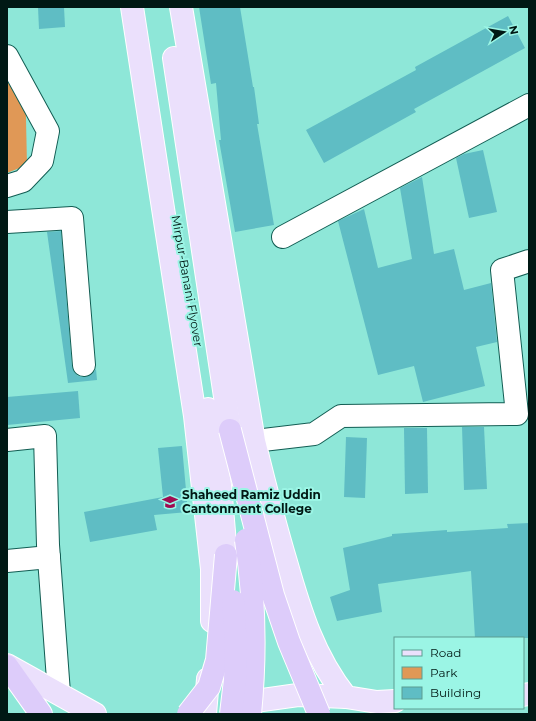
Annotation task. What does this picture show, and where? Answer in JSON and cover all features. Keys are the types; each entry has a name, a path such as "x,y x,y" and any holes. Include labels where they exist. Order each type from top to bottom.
{"highway":[{"path":"230,430 252,585 254,645 250,714"},
{"path":"230,430 273,595 289,642 319,714"},
{"path":"188,714 209,687 217,660 226,555"},
{"path":"226,555 236,644 235,680 231,714"},
{"path":"7,666 41,714"}],"main road":[{"path":"132,7 195,416 211,561 212,612 206,714"},
{"name":"Mirpur-Banani Flyover","path":"142,7 220,485 226,555"},
{"name":"Mirpur-Banani Flyover","path":"166,7 230,430"},
{"path":"181,7 254,441 270,506 300,611 320,656 333,680 346,697"},
{"path":"7,666 95,714"},
{"path":"224,714 255,701 298,695 346,697 386,702"}],"street":[{"path":"7,56 48,131 42,161 23,180 7,186"},
{"path":"284,237 529,104"},
{"path":"7,222 72,218 84,365"},
{"path":"254,441 314,434 341,416 517,414 502,270 529,261"},
{"path":"7,440 45,436 49,557 59,693"},
{"path":"7,562 49,557"}],"green space":[{"path":"7,45 25,74 27,165 7,173"}],"building":[{"path":"38,7 64,7 65,27 39,29"},
{"path":"199,7 240,7 254,87 259,124 257,124 274,225 235,232 219,140 221,140 216,83 211,84"},
{"path":"508,16 525,48 414,109 416,112 324,163 306,130 416,70 415,67"},
{"path":"483,150 497,212 469,218 456,158 464,154"},
{"path":"422,177 434,254 454,249 464,290 491,283 497,342 476,347 485,386 423,402 414,366 378,375 338,221 364,209 378,268 412,259 400,188"},
{"path":"61,231 72,366 74,372 78,376 85,377 91,375 96,369 97,380 68,383 47,232"},
{"path":"78,391 80,418 7,425 7,397"},
{"path":"462,427 484,427 487,489 464,490"},
{"path":"404,428 427,428 428,493 405,494"},
{"path":"346,437 367,438 365,498 344,497"},
{"path":"182,446 188,512 154,515 157,530 90,542 84,512 163,497 158,448"},
{"path":"529,523 529,638 475,637 471,571 378,584 382,612 337,621 330,597 350,590 343,548 392,536 392,534 508,528 507,524"}],"place":[{"name":"Shaheed Ramiz Uddin Cantonment College","path":"170,502"}]}
